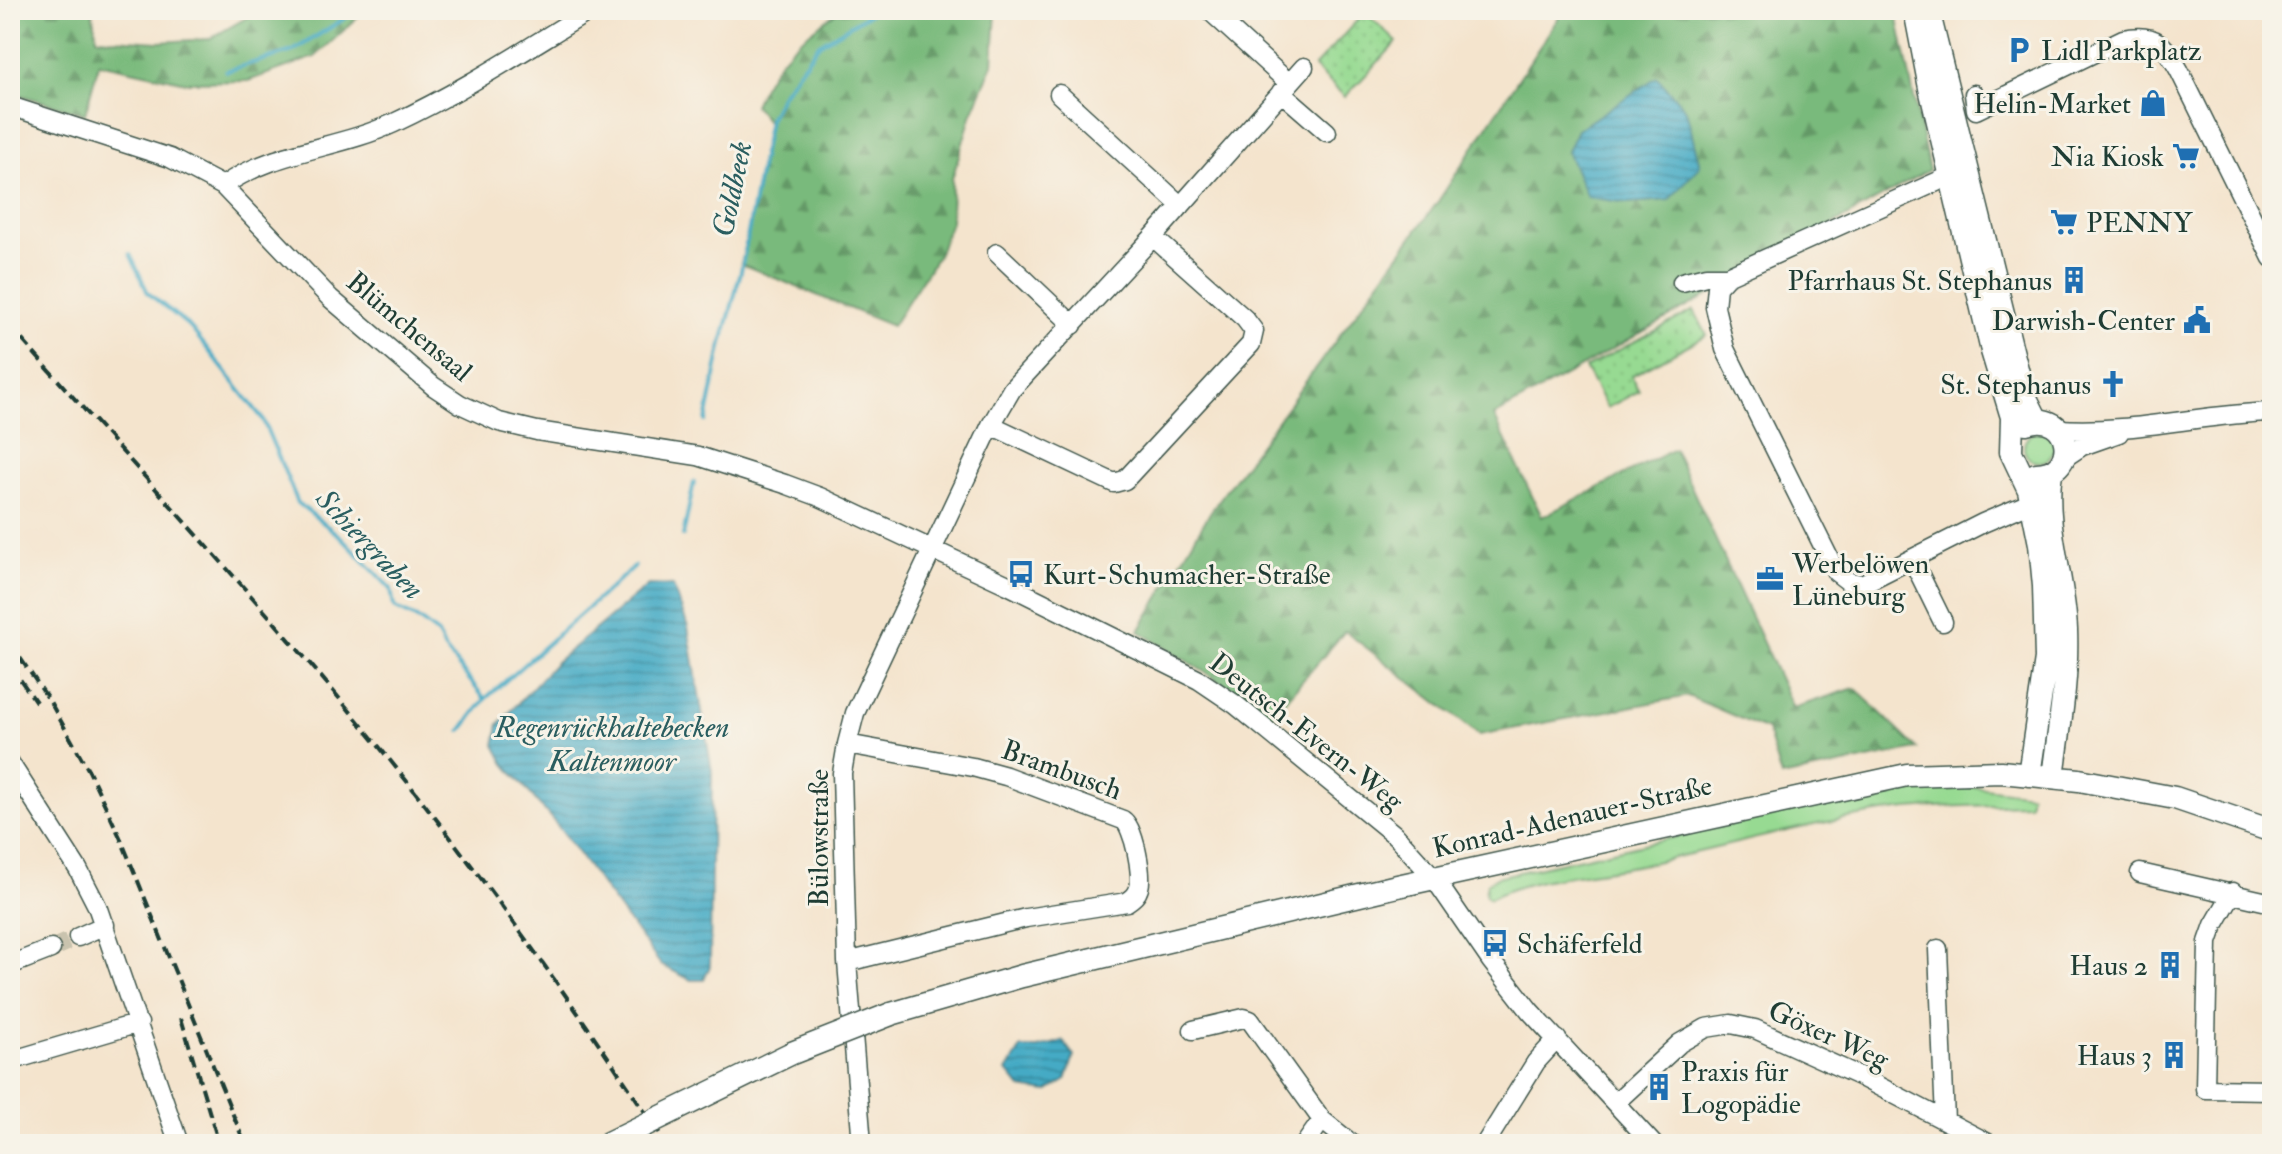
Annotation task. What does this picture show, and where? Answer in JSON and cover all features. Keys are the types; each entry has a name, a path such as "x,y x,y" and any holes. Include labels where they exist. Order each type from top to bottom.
{"main road":[{"path":"1915,10 1930,88 1959,172 2019,380 2037,420"},
{"path":"1928,10 1992,351 2010,410 2011,452 2032,502 2044,586 2046,645 2043,689 2029,775"},
{"path":"2013,437 2027,422 2037,420 2053,423 2066,443 2057,465 2049,507 2066,630 2053,777"},
{"path":"2018,465 2033,474 2057,465"},
{"name":"Konrad-Adenauer-Straße","path":"606,1144 792,1053 891,1014 1022,976 1434,878 1895,777 1968,771 2053,777 2175,798 2272,831"}],"street":[{"path":"223,186 264,162 342,142 392,124 444,98 591,10"},
{"path":"1209,10 1327,132"},
{"path":"1974,94 1976,110 2123,39 2138,36 2153,38 2167,49 2179,70 2271,252"},
{"path":"931,549 991,425 1012,389 1304,67"},
{"path":"1059,94 1181,206"},
{"name":"Blümchensaal","path":"10,106 170,158 223,186 330,298 433,386 460,404 499,422 537,431 722,461 820,497"},
{"path":"1959,172 1727,276 1717,287 1715,307 1725,349 1836,572 1849,582 1862,584 2032,502"},
{"path":"991,425 1114,483 1125,480 1251,344 1254,331 1245,319 1153,237"},
{"path":"997,253 1073,325"},
{"path":"1682,282 1706,276 1727,276"},
{"path":"2059,429 2140,426 2272,412"},
{"path":"2210,417 2272,418"},
{"path":"2057,465 2082,446 2140,426"},
{"name":"Deutsch-Evern-Weg","path":"820,497 1161,659 1236,705 1395,835 1434,878 1505,981 1653,1144"},
{"name":"Bülowstraße","path":"862,1144 847,962 842,773 855,713 931,549"},
{"path":"1912,559 1943,622"},
{"name":"Brambusch","path":"847,744 995,773 1123,820 1132,830 1141,882 1135,897 1127,902 1026,918 847,962"},
{"path":"10,763 18,793 78,869 105,925 179,1144"},
{"path":"2140,873 2272,903"},
{"path":"2233,892 2208,942 2205,1089 2272,1090"},
{"path":"78,937 105,925"},
{"path":"10,965 51,949"},
{"path":"1938,949 1945,1121"},
{"path":"1193,1030 1244,1018 1256,1024 1322,1120 1352,1144"},
{"path":"10,1061 139,1023"},
{"name":"Göxer Weg","path":"1615,1103 1680,1043 1706,1028 1731,1024 1770,1035 1859,1076 1990,1144"},
{"path":"1485,1144 1536,1062 1557,1039"},
{"path":"1305,1144 1322,1120"}],"green space":[{"path":"10,10 92,10 97,38 159,42 209,39 260,10 366,10 315,57 248,81 186,82 99,63 85,114 10,92"},
{"path":"840,10 996,10 993,64 972,113 952,179 951,222 938,255 892,326 741,264 768,122 754,105 779,61 812,30"},
{"path":"1551,10 1896,10 1929,170 1494,416 1542,517 1674,449 1793,708 1855,688 1917,749 1781,777 1767,730 1688,696 1479,735 1345,631 1273,715 1139,631 1211,511 1439,200 1559,17"},
{"path":"1365,12 1397,42 1345,97 1314,67"},
{"path":"1694,310 1707,335 1631,376 1639,391 1607,408 1585,368"},
{"path":"2039,432 2050,436 2054,447 2050,458 2039,462 2028,458 2024,447 2028,436"},
{"path":"1932,787 1977,787 2031,794 2029,804 1883,812 1650,863 1548,880 1489,899 1485,894 1487,883 1497,877 1826,803"}],"water":[{"path":"1657,77 1686,110 1700,166 1669,200 1629,203 1587,197 1567,151 1577,130"},
{"name":"Regenrückhaltebecken Kaltenmoor","path":"648,585 673,586 688,627 712,772 710,966 704,980 691,980 661,965 557,825 505,764 495,745 499,724 556,662"},
{"path":"1063,1041 1074,1056 1066,1080 1047,1092 1021,1088 1007,1071 1021,1048 1038,1048"}],"waterway":[{"name":"Schiergraben","path":"226,71 293,51 358,10"},
{"name":"Goldbeek","path":"706,421 741,271 769,119 782,94 818,45 876,10"},
{"name":"Schiergraben","path":"130,254 148,293 190,327 262,418 298,503 341,537 391,589 394,607 438,634 444,648 485,699"},
{"name":"Goldbeek","path":"683,536 694,482"},
{"name":"Goldbeek","path":"461,731 485,699 635,566"}],"tunnel":[{"path":"51,949 78,937"}],"railway":[{"path":"10,326 258,603 401,774 538,956 666,1144"},
{"path":"10,643 49,700 89,771 120,837 245,1144"},
{"path":"10,665 36,702"},
{"path":"181,1018 219,1144"}],"place":[{"name":"Lidl Parkplatz","path":"2019,50"},
{"name":"Helin-Market","path":"2153,103"},
{"name":"Nia Kiosk","path":"2186,156"},
{"name":"PENNY","path":"2064,222"},
{"name":"Pfarrhaus St. Stephanus","path":"2074,280"},
{"name":"Darwish-Center","path":"2197,320"},
{"name":"St. Stephanus","path":"2113,384"},
{"name":"Kurt-Schumacher-Straße","path":"1021,574"},
{"name":"Werbelöwen Lüneburg","path":"1770,579"},
{"name":"Schäferfeld","path":"1495,943"},
{"name":"Haus 2","path":"2170,965"},
{"name":"Haus 3","path":"2174,1055"},
{"name":"Praxis für Logopädie","path":"1659,1087"}]}
